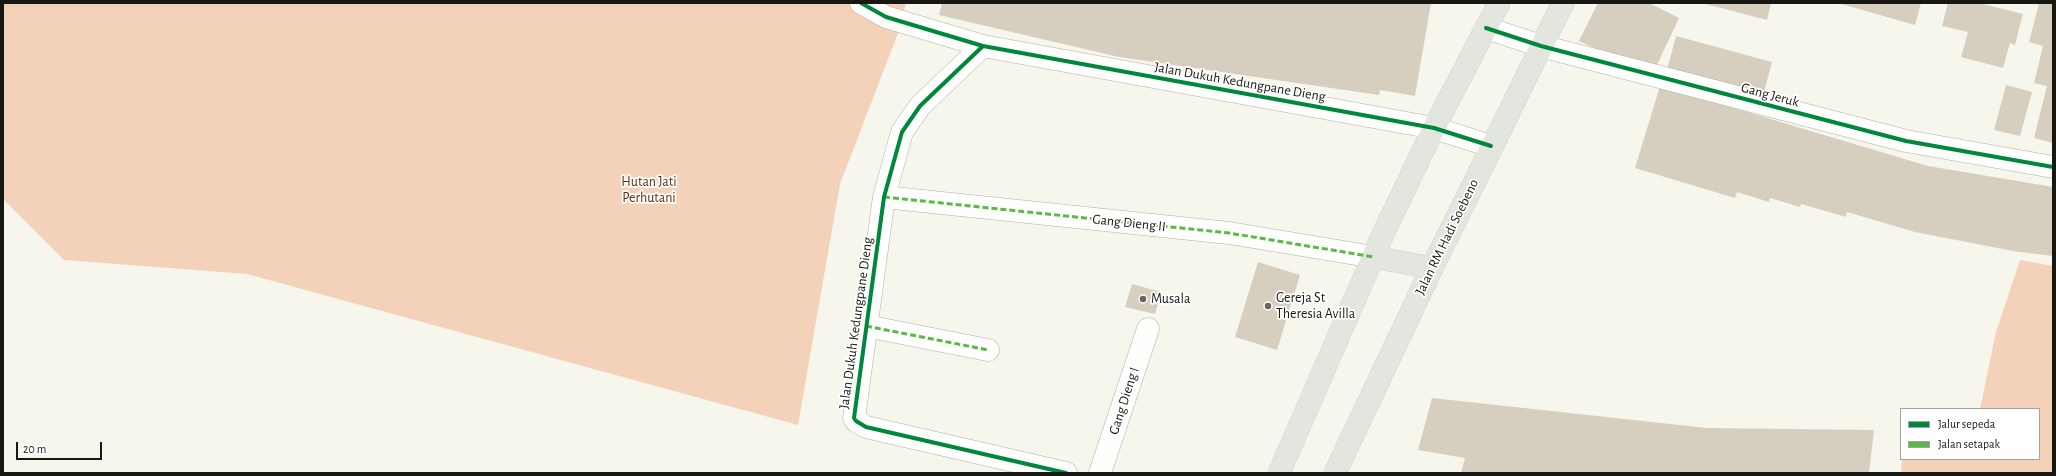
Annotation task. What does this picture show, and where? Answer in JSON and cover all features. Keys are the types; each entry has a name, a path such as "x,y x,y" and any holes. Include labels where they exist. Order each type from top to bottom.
{"main road":[{"path":"1279,473 1384,232 1434,128 1499,3"},
{"name":"Jalan RM Hadi Soebeno","path":"1335,473 1491,146 1564,3"},
{"path":"1374,257 1432,268"}],"street":[{"name":"Jalan Dukuh Kedungpane Dieng","path":"861,3 886,17 983,46 1434,128 1491,146"},
{"name":"Gang Jeruk","path":"1486,28 1541,46 1906,142 2053,167"},
{"name":"Jalan Dukuh Kedungpane Dieng","path":"983,46 920,106 909,119 897,146 884,197 854,415 856,421 860,424 1066,473"},
{"name":"Gang Dieng II","path":"884,197 1229,233 1374,257"},
{"path":"866,326 988,350"},
{"name":"Gang Dieng I","path":"1100,473 1148,329"}],"green space":[{"name":"Hutan Jati Perhutani","path":"3,3 906,3 900,28 840,184 798,425 247,274 64,260 3,199"},
{"path":"2020,260 2053,266 2053,473 1901,473 1902,460 2040,460 2040,408 1980,408 1996,332"}],"building":[{"path":"942,3 1431,3 1415,96 1380,90 1379,95 1119,57 939,15"},
{"path":"1598,3 1649,3 1679,18 1656,67 1594,48 1579,41"},
{"path":"1702,3 1771,3 1767,20"},
{"path":"1838,3 1921,3 1915,25"},
{"path":"1948,3 1979,3 2023,14 2015,45 2010,43 2003,68 1961,57 1968,32 1942,26"},
{"path":"2039,3 2053,3 2053,143 2034,138 2047,86 2034,83 2043,46 2029,42"},
{"path":"1676,36 1772,62 1763,96 1667,70"},
{"path":"2006,85 2032,92 2020,136 1994,130"},
{"path":"1660,86 1928,166 2053,187 2053,256 2013,251 1915,232 1847,212 1846,217 1801,204 1800,207 1770,198 1769,202 1737,192 1735,198 1635,168"},
{"name":"Gereja St Theresia Avilla","path":"1258,262 1300,275 1277,350 1235,337"},
{"name":"Musala","path":"1132,284 1161,292 1155,314 1125,307"},
{"path":"1432,398 1707,428 1874,430 1869,473 1461,473 1465,458 1418,450"}],"marked path":[{"path":"884,197 1229,233 1374,257"},
{"path":"866,326 988,350"}],"cycle path":[{"path":"861,3 886,17 983,46 1434,128 1491,146"},
{"path":"1486,28 1541,46 1906,141 2053,167"},
{"path":"983,46 920,106 902,132 884,197 854,418 866,427 1066,473"}],"place":[{"name":"Musala","path":"1143,299"},
{"name":"Gereja St Theresia Avilla","path":"1268,306"}]}
